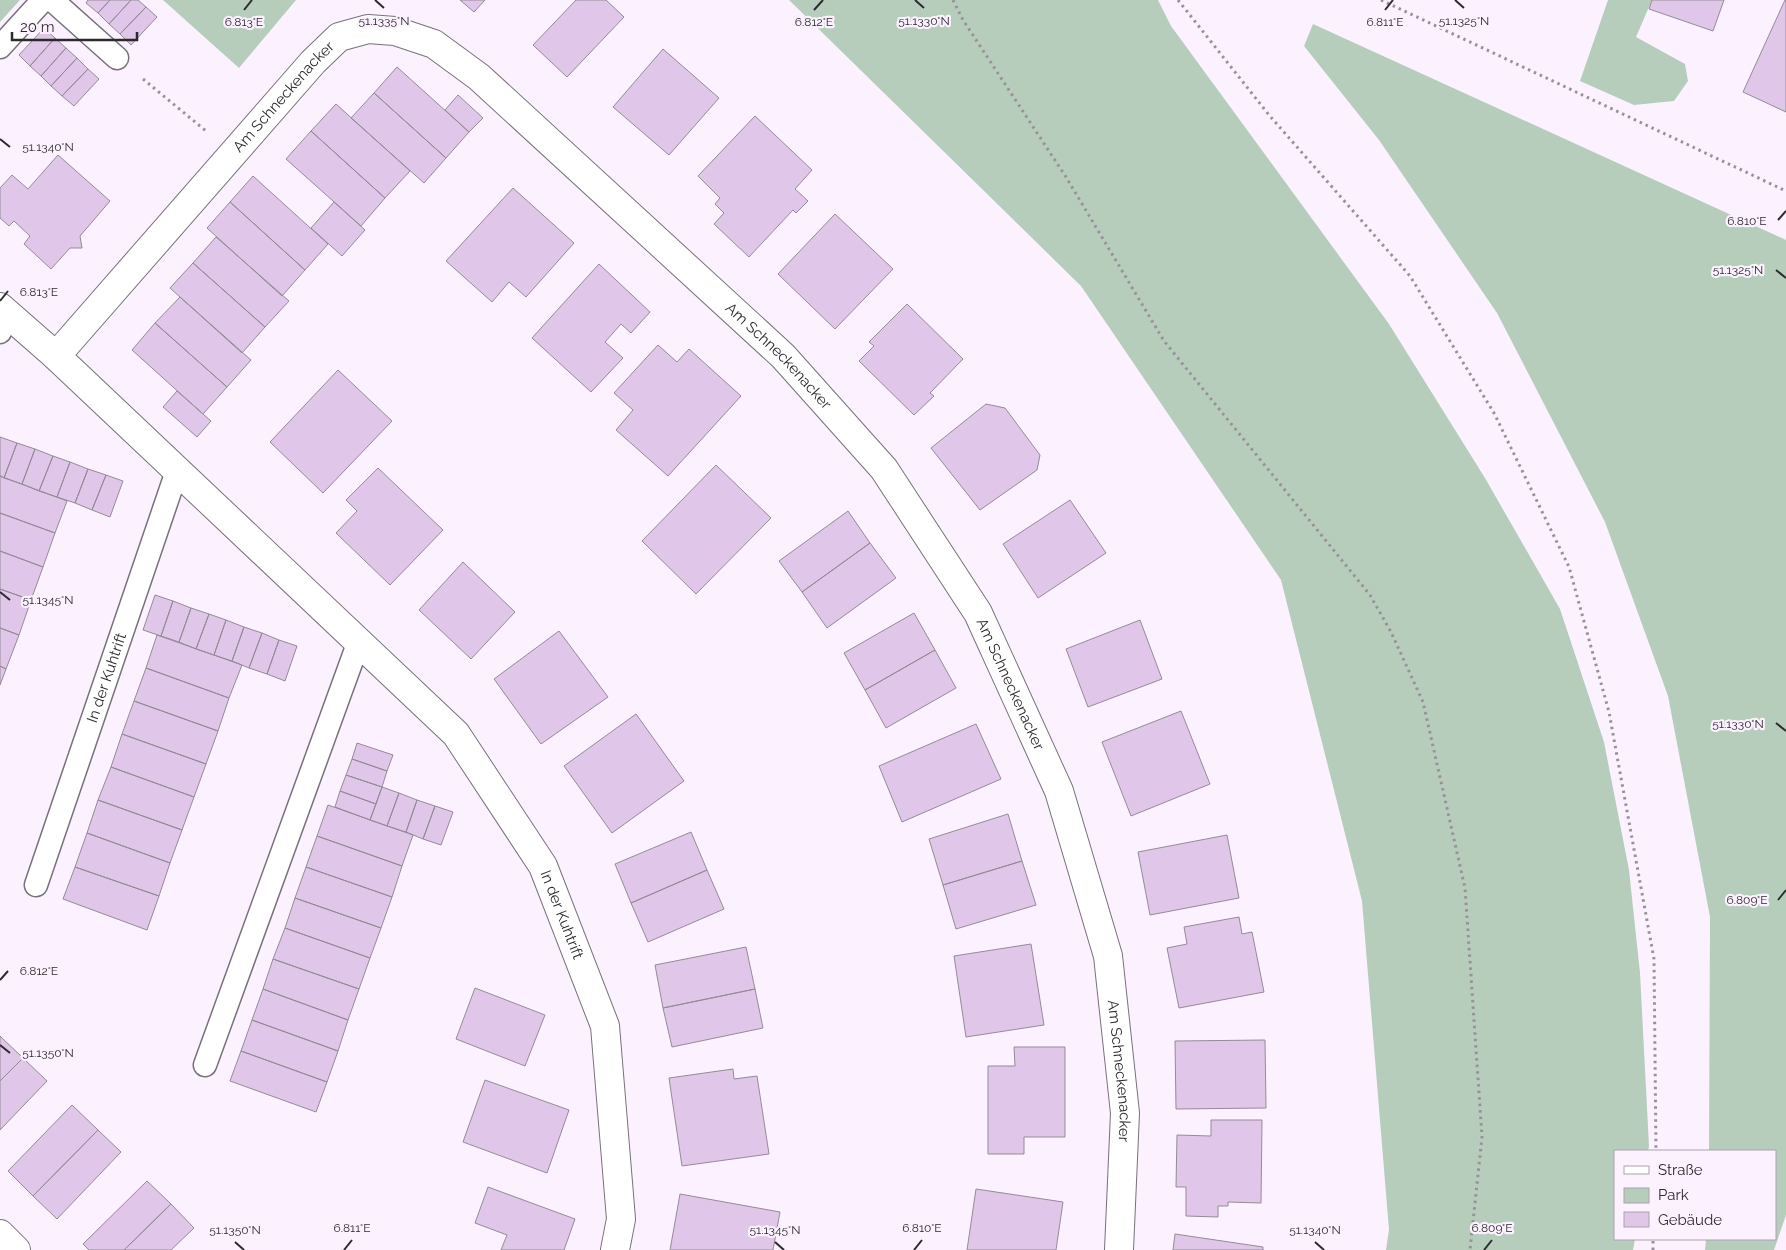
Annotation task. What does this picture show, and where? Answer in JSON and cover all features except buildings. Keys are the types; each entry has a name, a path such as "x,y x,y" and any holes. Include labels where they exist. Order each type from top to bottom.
{"street":[{"name":"Am Schneckenacker","path":"56,356 313,62 339,37 368,28 395,31 434,44 479,77 783,356 884,469 978,613 1059,792 1108,956 1125,1113 1119,1250"},
{"name":"In der Kuhtrift","path":"2,317 56,356 456,734 543,866 606,1026 622,1219 615,1250"},
{"path":"0,1234 16,1250"}],"lane":[{"path":"0,46 43,0"},
{"path":"52,0 117,58"},
{"name":"In der Kuhtrift","path":"36,885 177,471"},
{"path":"205,1065 359,641"}],"path":[{"path":"953,0 963,20 1066,177 1164,341 1370,595 1391,632 1424,702 1465,888 1482,1137 1470,1250"},
{"path":"1178,0 1269,115 1410,276 1494,413 1569,567 1609,712 1654,959 1656,1150"},
{"path":"1381,0 1786,191"},
{"path":"117,58 233,153"}],"green space":[{"path":"0,0 20,0 0,22"},
{"path":"163,0 296,0 239,68"},
{"path":"789,0 1158,0 1171,26 1389,324 1485,478 1560,609 1604,742 1629,870 1640,973 1649,1146 1648,1150 1614,1150 1614,1240 1635,1240 1633,1250 1386,1250 1389,1230 1362,901 1281,580 1081,286"},
{"path":"1608,0 1652,0 1636,37 1685,64 1688,81 1674,101 1634,105 1580,81"},
{"path":"1313,24 1786,240 1786,1215 1774,1250 1705,1250 1706,1240 1776,1240 1776,1150 1709,1150 1710,917 1668,696 1605,522 1497,313 1379,140 1304,46"}]}
